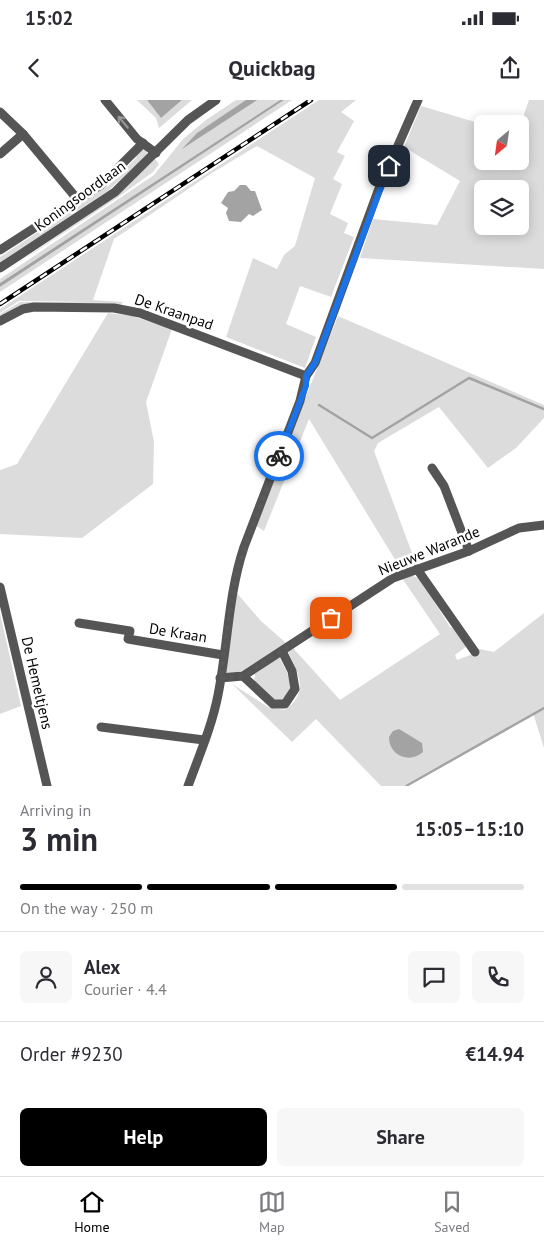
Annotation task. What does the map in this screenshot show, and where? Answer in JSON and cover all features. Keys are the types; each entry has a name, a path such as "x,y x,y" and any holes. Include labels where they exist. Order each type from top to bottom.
{"street":[{"path":"105,100 143,144 156,153"},
{"name":"Koningsoordlaan","path":"0,268 115,192 188,120 216,100"},
{"name":"De Kraan","path":"188,786 212,716 220,678 236,572 306,386 306,376 315,363 378,191 418,100"},
{"path":"0,112 23,134 78,200"},
{"path":"0,154 23,134"},
{"name":"Koningsoordlaan","path":"0,250 110,178 143,144"},
{"name":"De Kraanpad","path":"0,322 23,309 34,307 128,310 162,321 306,376"},
{"path":"432,468 444,486 469,551"},
{"name":"Nieuwe Warande","path":"220,678 243,676 380,585 417,569 469,551 519,528 544,525"},
{"path":"417,569 475,652"},
{"name":"De Hemeltjens","path":"0,587 47,786"},
{"name":"De Kraan","path":"79,622 130,631 128,639 223,655"},
{"path":"243,676 273,704 285,704 295,689 292,671 282,651"},
{"path":"101,728 204,740"}],"shaded area":[{"path":"137,100 147,100 161,118 182,100 192,100 159,128 156,118"},
{"path":"147,100 182,100 161,118"},
{"path":"236,100 280,100 0,283 0,279 154,175 183,139 206,120"},
{"path":"246,100 257,100 182,149 197,133"},
{"path":"280,100 284,100 0,287 0,283"},
{"path":"284,100 292,100 0,292 0,287"},
{"path":"319,100 356,100 341,112 354,121 337,152 345,156 333,179 342,184 330,214 348,223 344,233 354,237 331,297 300,286 286,324 316,337 305,368 226,337 253,258 277,269 284,255 295,246 315,178 257,146 212,173 114,239 93,300 123,302 120,306 48,304 0,318 0,314 20,302 88,302 19,301 0,313 0,309"},
{"path":"529,100 544,100 544,269 360,258 373,219 437,225 460,181 404,147 421,106 474,122 474,170 529,170 529,115 524,115"},
{"path":"142,149 148,155 109,190 0,263 0,257 108,186 137,157 135,156"},
{"path":"155,159 159,164 153,172 0,275 118,195"},
{"path":"240,185 246,185 251,191 255,191 262,210 253,216 249,214 241,222 229,221 226,213 228,208 221,203 228,192 234,191"},
{"path":"108,313 133,316 172,329 146,402 154,442 153,484 82,538 0,534 0,470 17,464"},
{"path":"338,316 544,405 544,418 516,448 488,468 439,407 378,443 374,451 415,561 399,566 309,419 264,531 255,525"},
{"path":"411,575 420,579 450,627 455,629 467,646 455,655 457,660 473,654 479,649 494,652 544,613 544,748 533,713 403,786 381,786 316,719 292,742 232,684 268,707 285,710 293,703 300,689 298,675 288,651 293,648 340,700 440,634 402,578"},
{"path":"235,591 261,621 286,643 248,669 229,674 226,672"},
{"path":"0,613 21,706 0,714"},
{"path":"279,657 287,672 291,688 282,701 274,700 254,682 255,674"},
{"path":"399,729 422,743 423,752 418,756 407,758 396,753 392,749 389,737 393,731"}],"waterway":[{"path":"319,405 372,438 469,378 544,409"},
{"path":"406,786 544,708"}],"railway":[{"path":"0,304 311,100"}],"way so far":[{"path":"279,456 251,526 236,572 229,608 220,678 243,676 331,618"}],"route":[{"path":"279,456 306,386 306,376 315,363 358,243 389,166"}]}
